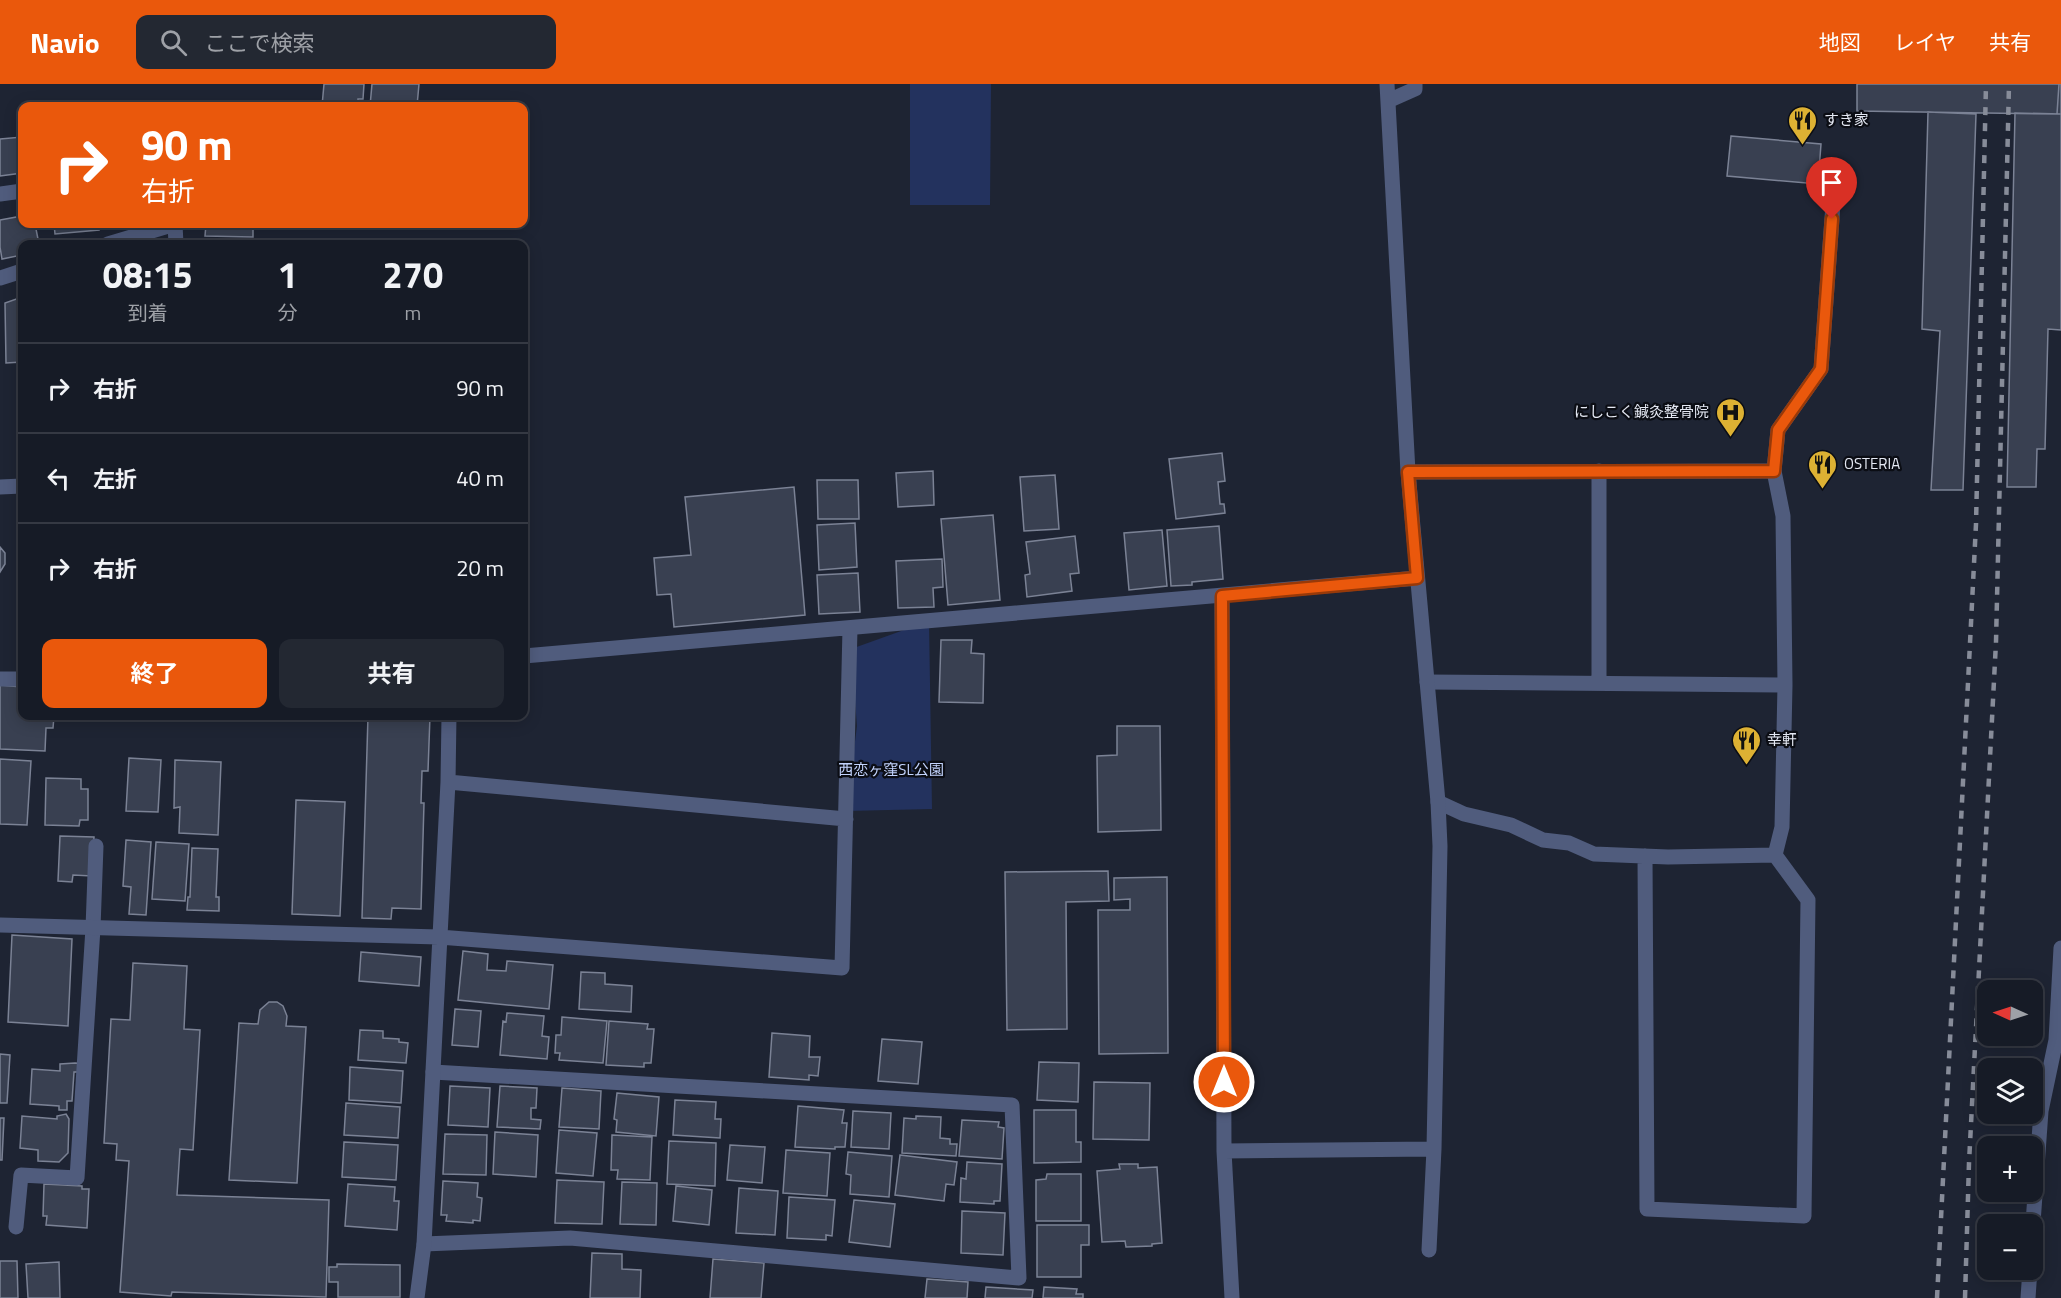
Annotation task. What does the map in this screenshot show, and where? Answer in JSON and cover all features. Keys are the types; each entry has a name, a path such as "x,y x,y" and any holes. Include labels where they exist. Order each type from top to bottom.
{"street":[{"path":"1387,84 1408,472 1440,846 1434,1149 1429,1250"},
{"path":"1388,101 1414,89 1415,84"},
{"path":"1774,855 1782,827 1785,685 1783,516 1774,471 1778,430 1821,369 1835,177"},
{"path":"0,194 18,192"},
{"path":"121,240 162,228"},
{"path":"0,278 18,272"},
{"path":"1599,471 1599,682"},
{"path":"1408,472 1774,471"},
{"path":"0,487 18,486"},
{"path":"528,656 1417,578"},
{"path":"1222,596 1224,1151 1232,1298"},
{"path":"0,925 440,937 842,968 850,628"},
{"path":"0,678 18,679"},
{"path":"1427,682 1785,685"},
{"path":"417,1298 424,1244 448,782 449,720"},
{"path":"448,782 846,819"},
{"path":"1438,802 1464,814 1510,825 1543,840 1569,843 1594,854 1774,855"},
{"path":"16,1227 21,1175 77,1178 96,846"},
{"path":"1645,856 1647,1209 1804,1216 1808,900 1774,855"},
{"path":"2034,1214 2041,1111 2058,1040 2061,948"},
{"path":"424,1244 570,1238 1019,1278 1012,1106 433,1072"},
{"path":"1224,1151 1434,1149"},
{"path":"2028,1298 2029,1280"}],"green space":[{"path":"910,84 991,84 990,205 910,205"},
{"name":"西恋ヶ窪SL公園","path":"929,621 932,809 846,811 857,726 851,649"}],"building":[{"path":"324,84 364,84 363,99 358,99 358,102 322,102"},
{"path":"372,84 419,84 417,102 370,102"},
{"path":"1857,84 2059,84 2057,114 1857,111"},
{"path":"2059,84 2061,84 2061,114 2057,114"},
{"path":"1928,112 1976,114 1963,490 1931,490 1940,331 1922,329"},
{"path":"2015,113 2061,114 2061,330 2048,329 2045,449 2037,449 2036,487 2007,487"},
{"path":"1731,136 1821,144 1818,184 1727,176"},
{"path":"18,137 18,174 0,176 0,139"},
{"path":"18,217 18,228 36,228 38,240 18,240 18,256 2,259 0,220"},
{"path":"54,228 99,228 99,230 55,234"},
{"path":"206,228 253,228 253,237 205,236"},
{"path":"18,298 18,362 6,363 5,303"},
{"path":"1222,453 1225,481 1218,482 1220,504 1224,504 1225,513 1176,519 1169,459"},
{"path":"933,471 934,505 898,507 896,473"},
{"path":"1055,475 1059,529 1024,531 1020,477"},
{"path":"817,480 858,480 859,519 818,519"},
{"path":"794,487 805,615 674,627 671,594 657,595 654,558 691,555 685,497"},
{"path":"993,515 1000,600 948,605 941,519"},
{"path":"855,523 857,567 819,570 817,525"},
{"path":"1219,526 1223,579 1192,582 1192,585 1171,586 1167,530"},
{"path":"1162,530 1167,586 1129,590 1124,533"},
{"path":"1075,536 1079,573 1070,574 1072,591 1027,597 1025,575 1030,574 1026,542"},
{"path":"0,547 5,553 5,564 0,572"},
{"path":"942,559 943,587 933,588 934,607 898,608 896,561"},
{"path":"858,573 860,612 819,614 817,575"},
{"path":"941,640 972,640 971,653 984,654 983,703 939,702"},
{"path":"0,685 18,687 18,720 54,720 53,728 46,728 45,751 0,749"},
{"path":"368,720 430,720 428,771 422,771 421,803 424,803 421,909 392,908 391,919 362,918"},
{"path":"1117,726 1160,726 1161,830 1098,832 1097,756 1117,755"},
{"path":"129,758 161,760 158,812 126,811"},
{"path":"0,759 31,761 27,825 0,824"},
{"path":"175,760 221,762 218,835 179,833 180,807 174,808"},
{"path":"46,778 81,779 81,789 88,789 88,820 80,820 79,826 45,825"},
{"path":"296,800 345,802 340,916 292,914"},
{"path":"60,836 94,837 92,876 73,875 72,882 58,881"},
{"path":"126,840 151,842 146,915 129,914 131,887 123,886"},
{"path":"156,842 189,844 185,901 152,899"},
{"path":"192,848 218,849 216,897 219,897 219,911 187,910 188,897 190,897"},
{"path":"1108,871 1109,901 1066,902 1067,1029 1007,1030 1005,872"},
{"path":"1167,877 1168,1053 1099,1054 1098,910 1130,910 1130,899 1114,900 1114,878"},
{"path":"12,935 72,939 68,1026 8,1022"},
{"path":"463,951 488,954 487,970 506,971 507,961 553,965 549,1009 458,1000"},
{"path":"361,952 421,957 419,986 359,981"},
{"path":"133,963 187,966 184,1029 200,1030 193,1150 180,1149 177,1195 329,1200 326,1297 172,1292 171,1296 120,1292 129,1161 116,1160 117,1144 104,1143 111,1019 130,1020"},
{"path":"581,972 605,973 605,984 632,986 631,1012 579,1009"},
{"path":"269,1002 277,1002 283,1006 287,1016 286,1026 306,1027 297,1183 229,1180 239,1023 258,1024 260,1010"},
{"path":"455,1009 481,1011 478,1047 452,1045"},
{"path":"507,1013 544,1016 542,1036 549,1037 547,1059 500,1055 503,1021 506,1022"},
{"path":"562,1017 607,1021 603,1063 559,1060 560,1053 555,1053 556,1035 561,1035"},
{"path":"609,1021 648,1024 647,1029 654,1029 651,1063 644,1063 644,1067 606,1065"},
{"path":"360,1030 383,1031 383,1038 399,1039 399,1042 408,1043 406,1063 358,1060"},
{"path":"772,1033 810,1036 809,1057 820,1057 818,1076 809,1075 809,1080 769,1077"},
{"path":"882,1039 922,1042 918,1084 878,1081"},
{"path":"0,1054 10,1055 7,1103 0,1103"},
{"path":"1039,1062 1079,1063 1078,1102 1037,1100"},
{"path":"60,1064 86,1064 85,1072 74,1072 72,1101 67,1101 67,1110 59,1110 59,1106 30,1104 32,1069 60,1071"},
{"path":"350,1067 403,1071 401,1103 349,1100"},
{"path":"1094,1082 1150,1083 1149,1140 1093,1139"},
{"path":"450,1086 490,1088 488,1127 448,1125"},
{"path":"500,1086 537,1088 536,1108 531,1108 531,1119 541,1120 540,1129 497,1127"},
{"path":"562,1088 601,1091 599,1129 559,1127"},
{"path":"617,1093 659,1097 656,1136 616,1132 617,1120 614,1119"},
{"path":"675,1100 716,1102 715,1119 721,1119 720,1138 673,1135"},
{"path":"346,1103 400,1107 398,1138 344,1135"},
{"path":"798,1106 844,1110 842,1123 847,1123 845,1147 835,1147 835,1149 795,1147"},
{"path":"1034,1110 1076,1110 1076,1142 1081,1142 1081,1162 1034,1163"},
{"path":"853,1111 891,1113 889,1149 851,1147"},
{"path":"66,1114 69,1119 68,1153 59,1162 38,1161 38,1150 20,1148 22,1116 57,1119 57,1116"},
{"path":"916,1116 941,1117 940,1138 950,1139 950,1144 957,1144 956,1156 902,1153 904,1118 916,1119"},
{"path":"0,1118 4,1118 2,1160 0,1160"},
{"path":"962,1120 999,1122 998,1127 1004,1128 1002,1159 959,1156"},
{"path":"559,1130 597,1133 593,1176 556,1173"},
{"path":"495,1132 538,1135 536,1177 493,1174"},
{"path":"445,1134 487,1135 486,1175 443,1174"},
{"path":"612,1135 652,1137 650,1180 617,1179 618,1170 611,1170"},
{"path":"669,1141 716,1143 715,1186 667,1184"},
{"path":"344,1142 398,1145 396,1180 342,1177"},
{"path":"730,1145 765,1147 762,1183 727,1180"},
{"path":"786,1150 830,1153 827,1196 783,1193"},
{"path":"848,1152 892,1156 889,1197 850,1194 851,1175 846,1174"},
{"path":"900,1155 957,1162 954,1185 946,1184 944,1201 895,1195"},
{"path":"967,1162 1002,1164 1000,1201 994,1201 994,1204 960,1202 961,1178 966,1179"},
{"path":"1119,1164 1138,1164 1138,1168 1157,1167 1162,1243 1152,1244 1152,1246 1126,1247 1125,1241 1102,1242 1097,1171 1120,1169"},
{"path":"1047,1174 1081,1174 1081,1221 1036,1221 1036,1180 1046,1179"},
{"path":"557,1180 604,1182 602,1224 555,1223"},
{"path":"443,1181 478,1183 477,1197 482,1198 480,1221 473,1220 473,1223 446,1221 447,1215 441,1215"},
{"path":"622,1182 657,1183 656,1225 620,1224"},
{"path":"44,1184 82,1186 82,1189 89,1189 87,1228 46,1225 47,1216 43,1216"},
{"path":"348,1184 395,1187 394,1201 399,1201 397,1230 345,1226"},
{"path":"676,1186 712,1190 709,1225 673,1221"},
{"path":"739,1188 778,1191 775,1235 736,1233"},
{"path":"789,1197 835,1200 832,1236 826,1235 826,1240 787,1238"},
{"path":"854,1200 895,1204 890,1247 849,1242"},
{"path":"962,1211 1005,1213 1003,1255 961,1253"},
{"path":"1037,1225 1089,1225 1089,1245 1081,1245 1081,1277 1037,1277"},
{"path":"592,1253 622,1254 622,1269 641,1270 640,1298 590,1298"},
{"path":"713,1259 764,1263 761,1298 710,1298"},
{"path":"0,1261 17,1261 18,1298 0,1298"},
{"path":"59,1262 60,1298 28,1298 26,1264"},
{"path":"337,1264 400,1265 400,1297 338,1297 338,1282 329,1282 329,1267 337,1267"},
{"path":"927,1279 968,1282 967,1298 925,1298"},
{"path":"986,1287 1033,1290 1032,1298 985,1298"},
{"path":"1044,1287 1077,1289 1076,1294 1083,1294 1083,1298 1043,1298"}],"railway":[{"path":"1937,1298 1976,524 1986,84"},
{"path":"1965,1298 1969,1163 1996,642 2009,84"}],"place":[{"name":"すき家","path":"1803,146"},
{"name":"にしこく鍼灸整骨院","path":"1730,438"},
{"name":"OSTERIA","path":"1823,490"},
{"name":"幸軒","path":"1746,766"}],"route":[{"path":"1224,1082 1222,596 1417,578 1408,472 1774,471 1778,430 1821,369 1832,219"}]}
